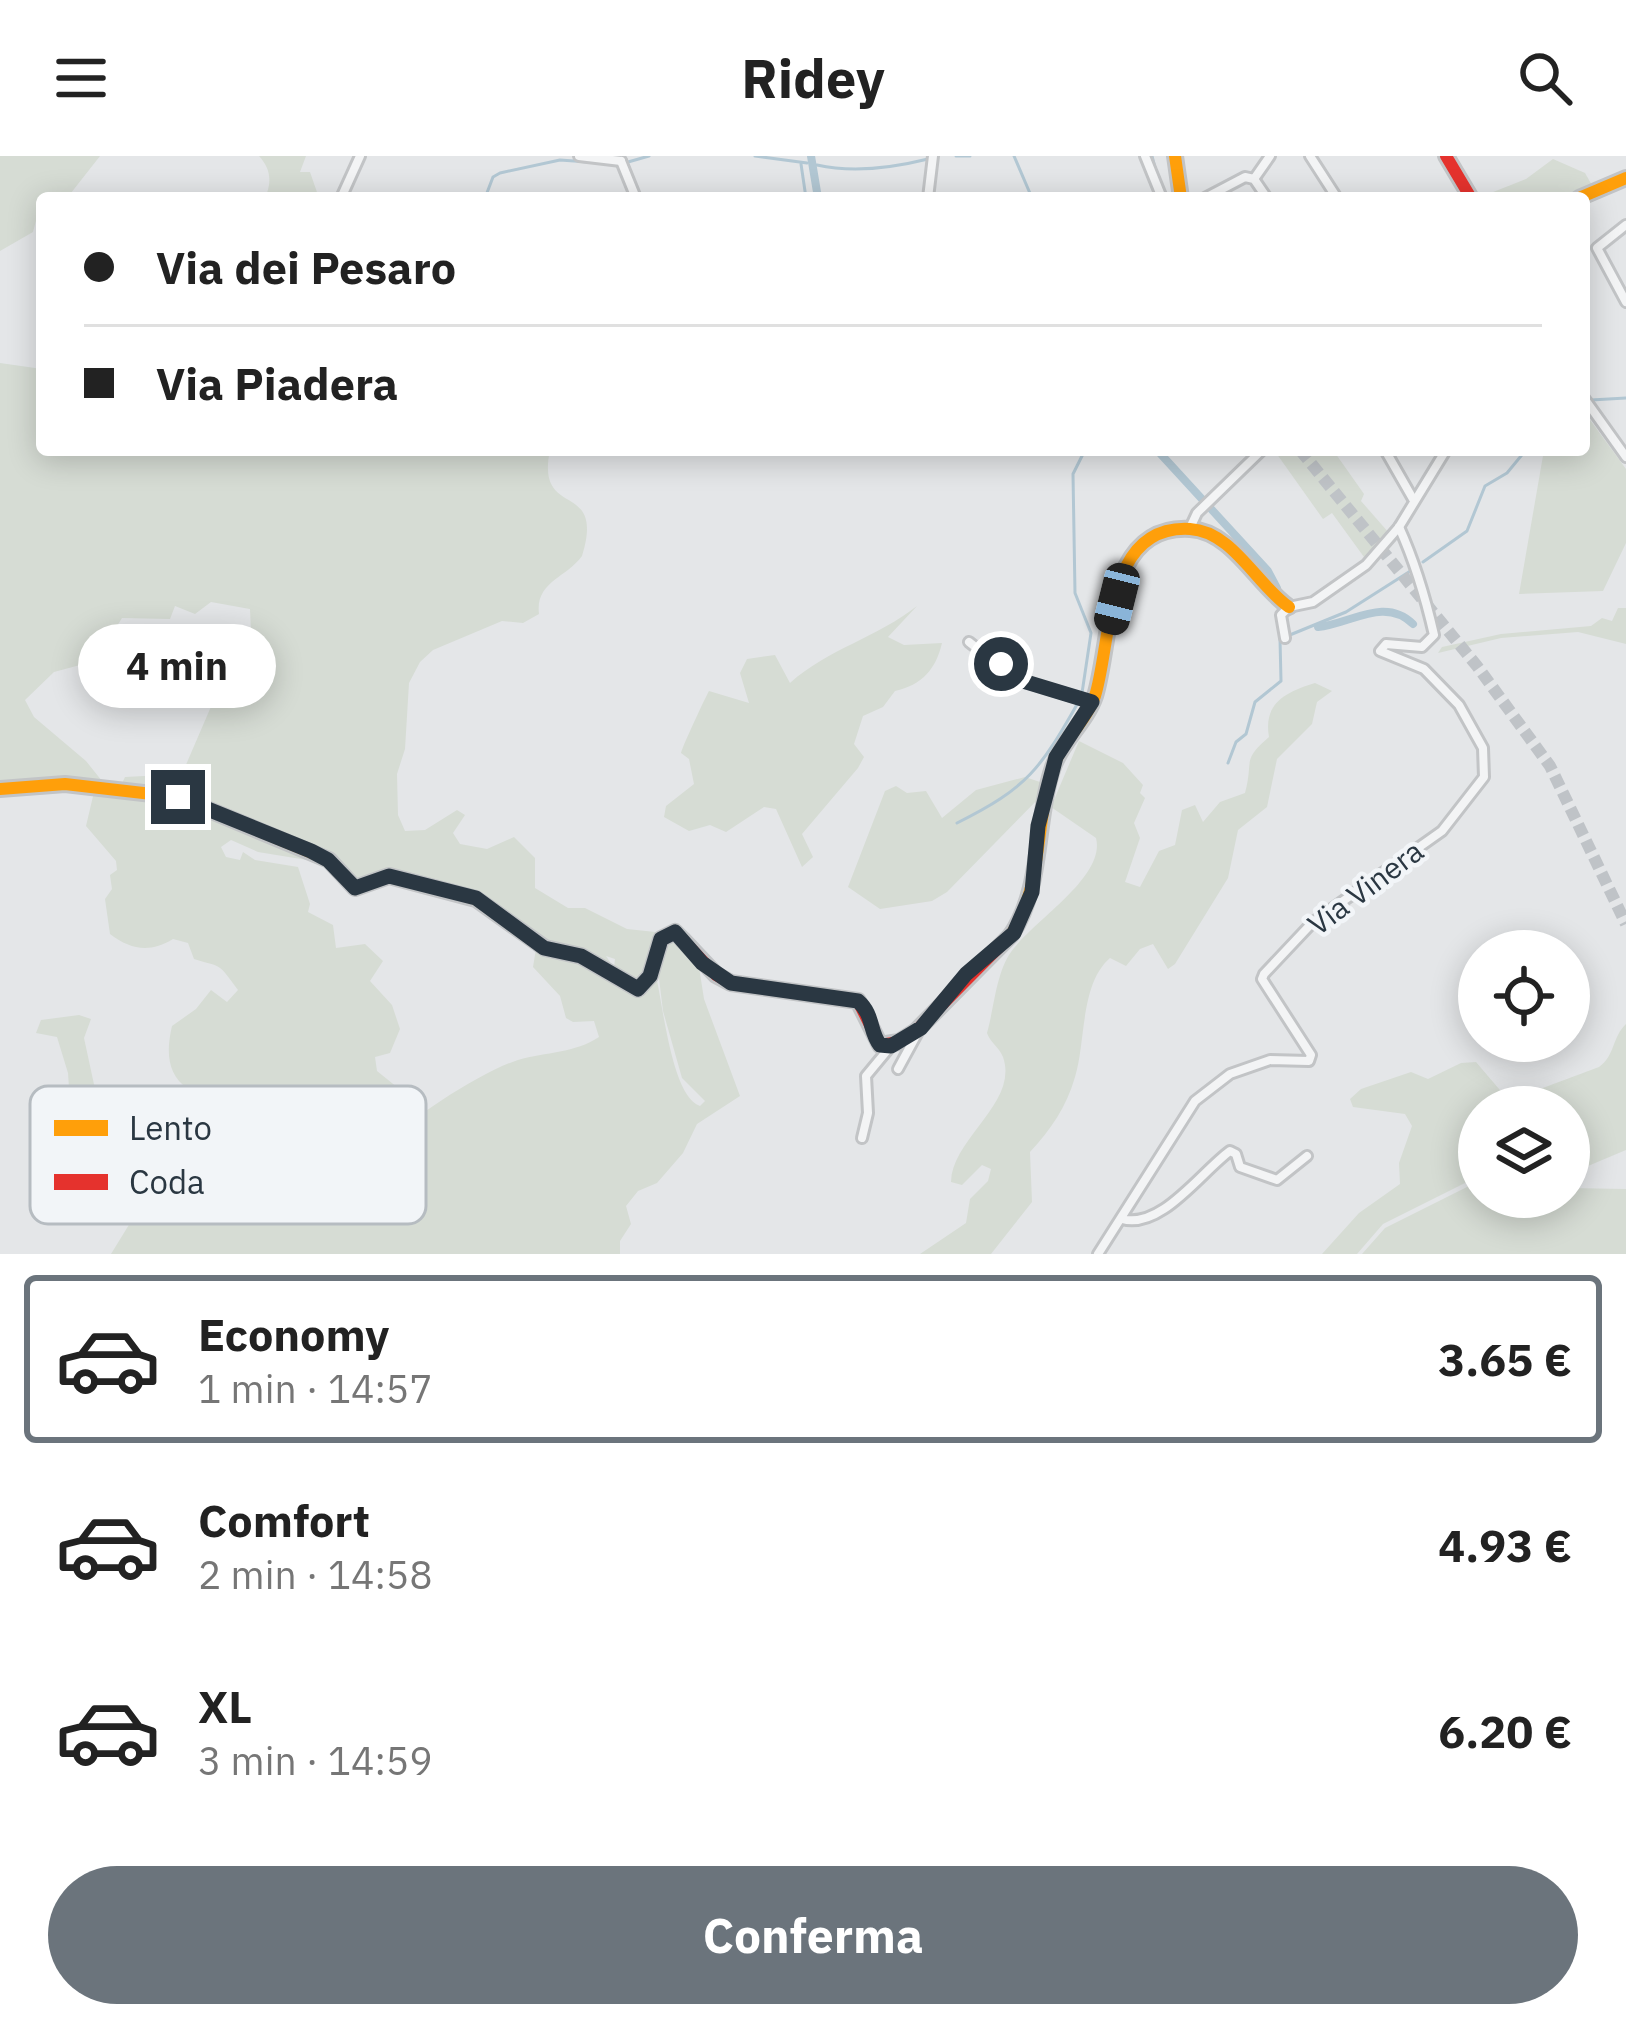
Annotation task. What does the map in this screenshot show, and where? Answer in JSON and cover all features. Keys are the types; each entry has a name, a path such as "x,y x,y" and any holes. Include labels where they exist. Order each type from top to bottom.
{"street":[{"path":"344,192 360,156"},
{"path":"579,156 621,159 634,192"},
{"path":"1145,156 1160,192"},
{"path":"1254,179 1270,156"},
{"path":"1310,156 1333,192"},
{"path":"1446,156 1467,192"},
{"path":"929,192 933,158"},
{"path":"1179,160 1180,192"},
{"path":"1590,196 1626,178"},
{"path":"1215,192 1234,180 1254,179"},
{"path":"1254,179 1263,192"},
{"path":"1626,225 1597,248 1626,302"},
{"path":"1590,407 1626,457"},
{"path":"1190,530 1201,509 1252,456"},
{"path":"1388,456 1413,499"},
{"path":"1283,636 1281,615 1289,607 1313,602 1361,569 1399,527 1442,456"},
{"name":"Via Vinera","path":"1122,1219 1195,1101 1212,1084 1270,1060 1310,1061 1311,1054 1262,980 1264,974 1312,923 1442,831 1484,777 1485,755 1471,723 1437,678 1380,651 1386,644 1422,647 1433,635 1416,562 1399,527"},
{"path":"898,1069 921,1028 966,974 1014,933 1032,892 1038,826 1056,757 1092,702 1128,561 1154,534 1190,530 1232,552 1289,607"},
{"path":"969,642 1016,679 1092,702"},
{"path":"0,789 65,784 178,797 328,860 349,886 389,876 476,898 544,948 581,956 638,989 650,976 661,939 675,932 702,963 731,983 858,1001 869,1011 874,1037 880,1045 891,1046"},
{"path":"862,1138 868,1113 866,1076 891,1046 921,1028"},
{"path":"1098,1254 1122,1219 1135,1222 1161,1210 1230,1151 1240,1167 1277,1180 1307,1156"}],"shaded area":[{"path":"0,156 100,156 72,192 36,192 33,232 0,251"},
{"path":"259,156 306,156 300,172 310,172 317,192 267,192 265,164"},
{"path":"1553,159 1585,173 1593,187 1577,192 1493,192 1526,179"},
{"path":"0,363 36,368 36,456 549,456 552,486 585,517 582,556 547,587 539,614 523,623 502,621 433,650 420,662 409,683 405,749 397,774 398,815 405,831 425,830 457,810 465,815 453,833 460,844 487,849 514,837 535,858 535,888 568,908 585,908 627,929 665,933 645,986 613,976 615,959 606,956 612,965 610,974 483,906 430,884 403,878 357,887 340,872 199,803 118,792 125,777 182,774 216,695 238,675 234,661 251,631 250,609 211,602 195,614 175,606 170,619 122,618 95,661 54,672 25,700 34,717 86,761 106,786 0,790"},
{"path":"1590,420 1626,469 1626,543 1603,591 1519,594 1543,456 1590,456"},
{"path":"1278,456 1337,456 1364,494 1361,501 1389,533 1364,557 1332,513 1323,519"},
{"path":"917,606 888,637 904,645 942,643 936,661 920,680 895,691 883,707 863,716 854,744 864,757 802,834 813,857 802,867 776,809 764,807 726,832 710,825 689,831 664,817 666,806 694,784 689,759 681,753 709,691 749,703 740,673 747,659 775,655 790,683"},
{"path":"1618,608 1626,608 1626,644 1578,632 1501,638 1438,653 1442,647 1501,634 1591,626 1602,618 1612,621"},
{"path":"1315,683 1332,691 1317,702 1312,724 1277,759 1267,807 1238,830 1228,878 1175,964 1168,969 1153,944 1140,949 1126,966 1110,958 1100,969 1089,998 1071,1088 1057,1118 1030,1152 1032,1202 991,1254 920,1254 966,1223 970,1199 988,1181 991,1169 982,1165 962,1185 951,1182 962,1150 1002,1090 1003,1057 987,1033 1006,961 1080,883 1096,853 1096,838 1051,807 1079,741 1123,763 1143,785 1140,793 1145,798 1134,823 1140,838 1125,882 1140,887 1159,851 1175,845 1182,810 1195,805 1203,822 1220,802 1245,793 1251,757 1269,737 1273,707 1286,695"},
{"path":"1025,777 1043,783 1043,794 947,892 932,901 880,909 848,887 885,791 896,786 907,793 926,791 942,818 976,790"},
{"path":"94,792 184,802 317,857 333,871 307,860 258,852 231,840 221,847 226,857 240,860 243,852 255,860 298,867 310,904 308,912 333,925 336,948 365,944 383,961 370,981 392,1005 400,1029 390,1053 375,1057 377,1071 396,1086 185,1086 170,1062 172,1026 196,1009 211,990 227,1002 238,990 219,967 194,959 188,943 173,939 141,948 110,934 105,899 112,889 110,875 117,870 116,861 86,826"},
{"path":"676,941 699,967 704,999 740,1096 697,1124 683,1153 657,1183 638,1191 626,1206 631,1224 620,1241 620,1254 111,1254 129,1224 426,1224 426,1112 503,1066 599,1037 594,1021 566,1018 560,996 533,967 536,949 591,968 642,997 656,976 666,1028 676,1069 690,1099 700,1106 705,1101 682,1078 663,1011 658,970 665,942"},
{"path":"79,1015 91,1019 84,1038 94,1086 69,1086 57,1037 36,1033 41,1020"},
{"path":"1626,1024 1626,1150 1590,1165 1590,1086 1548,1086 1599,1067"},
{"path":"1476,1062 1496,1086 1458,1086 1458,1186 1383,1224 1357,1254 1322,1254 1359,1213 1400,1184 1399,1163 1412,1126 1405,1114 1353,1107 1350,1099 1361,1089 1411,1072 1428,1079 1461,1063"},
{"path":"1590,1188 1626,1189 1626,1254 1362,1254 1385,1228 1458,1192 1458,1218 1590,1218"}],"waterway":[{"path":"628,162 649,156"},
{"path":"755,156 807,163"},
{"path":"811,156 817,192"},
{"path":"956,156 970,156"},
{"path":"1014,156 1029,192"},
{"path":"1152,156 1158,179"},
{"path":"817,165 872,168 928,159"},
{"path":"487,192 500,173 560,160 616,164"},
{"path":"801,164 805,192"},
{"path":"1591,400 1626,398"},
{"path":"1082,456 1073,474 1075,593 1091,633 1082,693"},
{"path":"1163,456 1268,571 1277,588"},
{"path":"1423,562 1467,531 1485,486 1507,473 1521,456"},
{"path":"1228,763 1236,742 1246,734 1255,702 1281,681 1280,639 1346,612 1412,570"},
{"path":"1318,627 1379,612 1391,612 1413,624"},
{"path":"957,823 1017,787 1042,760 1079,701"}],"tunnel":[{"path":"1305,456 1477,666 1550,766 1626,924"}],"traffic: slow":[{"path":"1175,156 1180,192"},
{"path":"1590,193 1626,178"},
{"path":"1011,935 1029,897 1053,767 1095,696 1117,590 1141,545 1162,533 1205,532 1231,549 1289,607"},
{"path":"0,789 65,784 178,797 329,860 355,888 389,876 476,899 545,948 581,956 638,989 650,976 661,939 675,932 683,940"}],"traffic: jam":[{"path":"1446,156 1467,192"},
{"path":"683,940 716,975 731,983 858,1001 880,1045 899,1042 916,1031 1011,935"}],"route":[{"path":"178,797 311,851 337,868 349,886 389,876 476,898 544,948 581,956 638,989 650,976 661,939 675,932 702,963 731,983 858,1001 869,1011 874,1037 880,1045 891,1046 921,1028 966,974 1014,933 1032,892 1038,826 1056,757 1092,702 1016,679 1001,664"}]}
